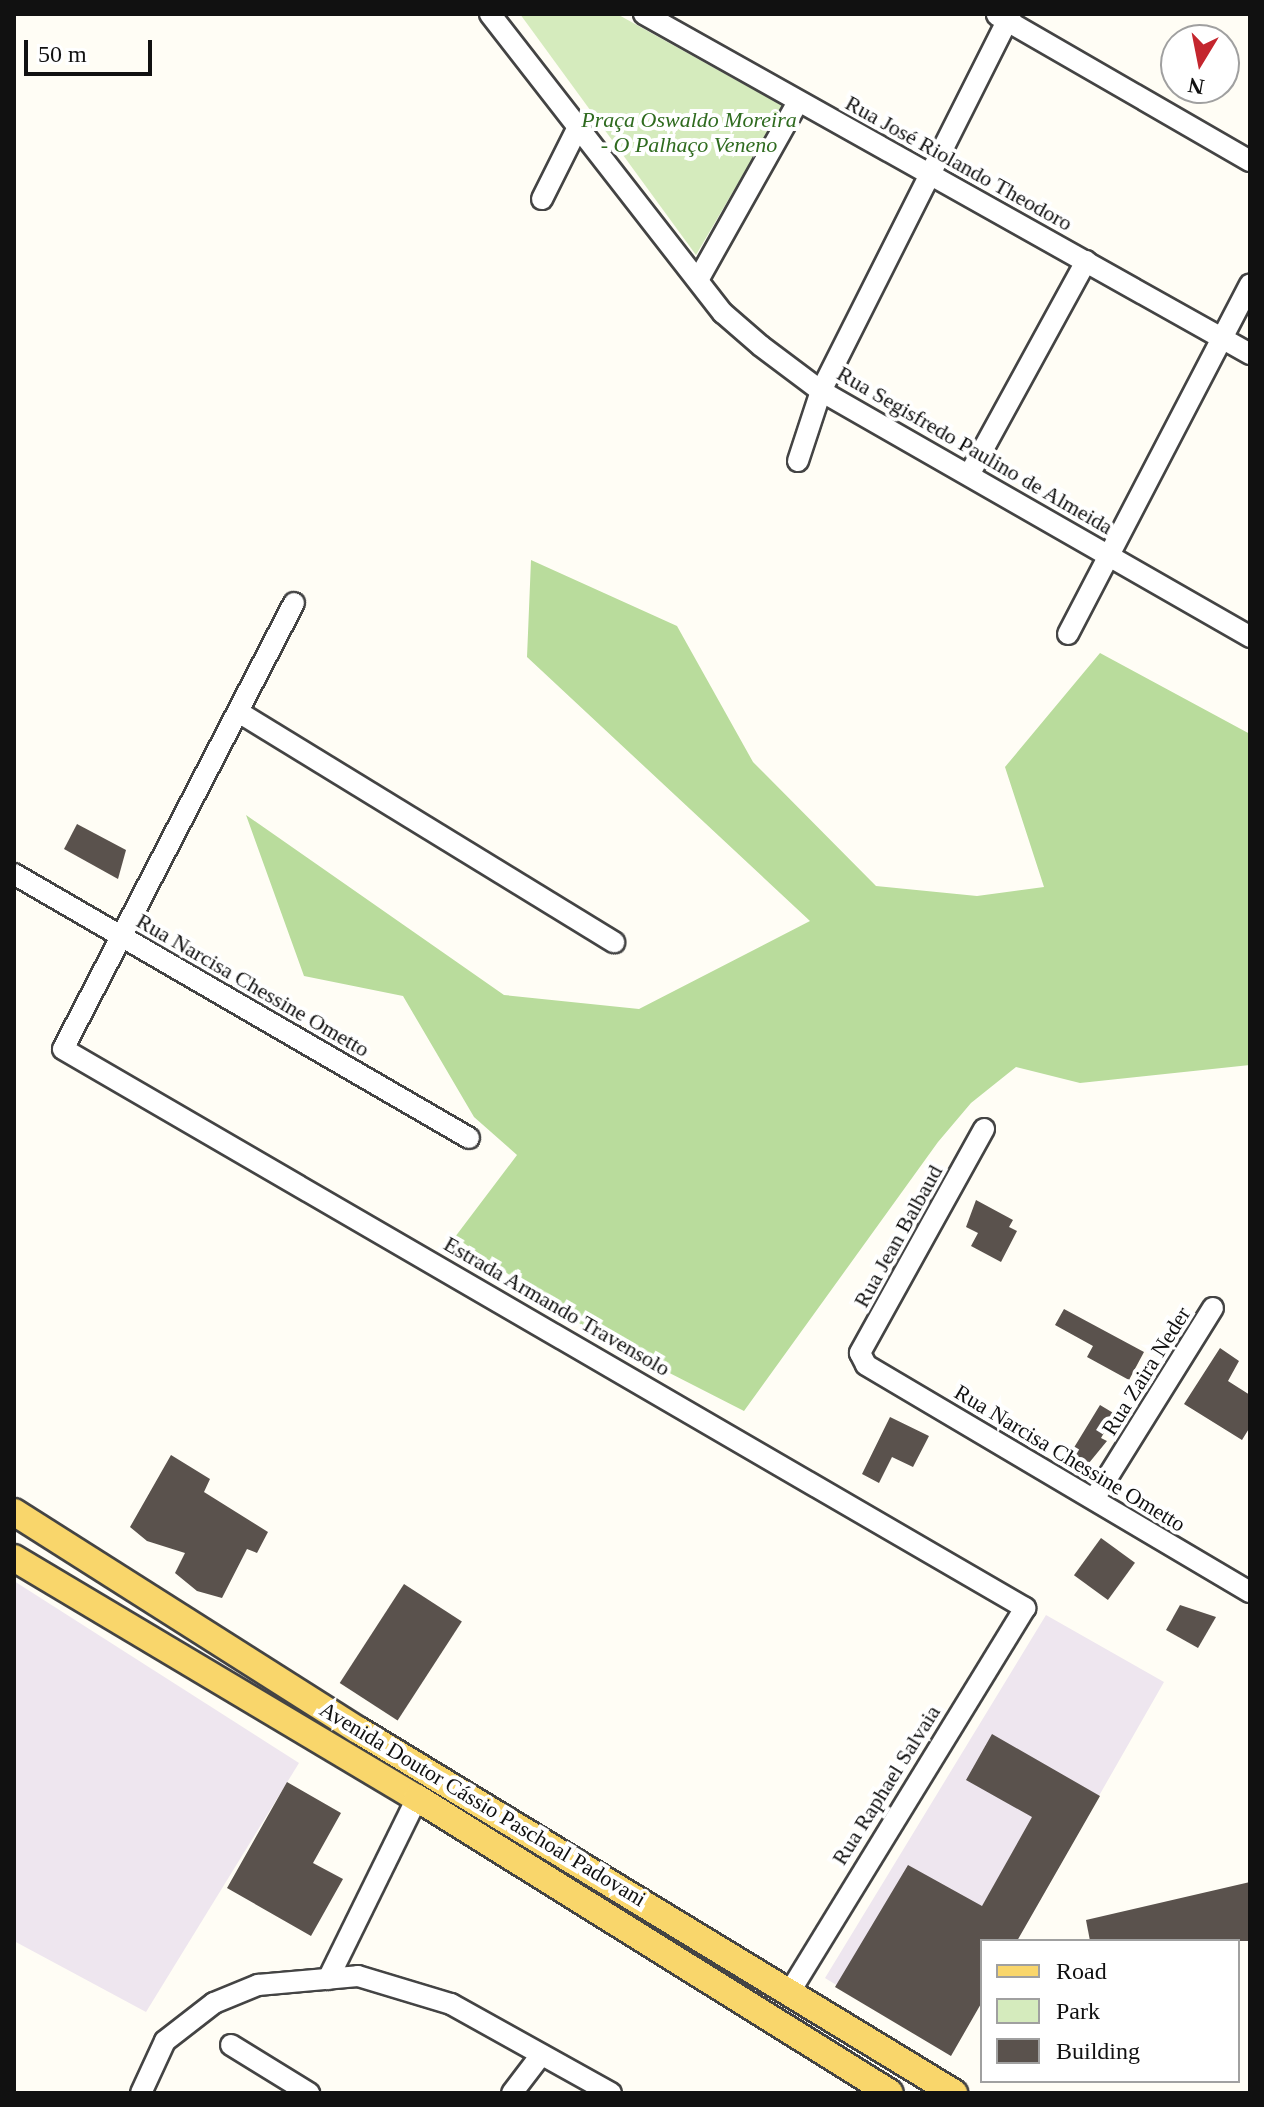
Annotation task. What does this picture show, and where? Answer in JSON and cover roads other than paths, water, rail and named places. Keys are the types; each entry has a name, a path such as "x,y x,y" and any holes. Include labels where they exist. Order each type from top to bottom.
{"main road":[{"name":"Avenida Doutor Cássio Paschoal Padovani","path":"14,1512 954,2093"},
{"name":"Avenida Doutor Cássio Paschoal Padovani","path":"14,1558 417,1798 890,2093"},
{"path":"417,1798 429,1785 496,1812"}],"street":[{"name":"Rua Segisfredo Paulino de Almeida","path":"490,14 576,131 723,313 821,391 1250,636"},
{"name":"Rua José Riolando Theodoro","path":"644,14 1250,354"},
{"path":"798,461 821,391 932,174 1004,16 1250,161"},
{"path":"698,280 798,102"},
{"path":"542,199 576,131"},
{"path":"969,475 1086,261"},
{"path":"1068,634 1250,284"},
{"path":"122,937 294,603"},
{"path":"240,713 614,942"},
{"name":"Rua Narcisa Chessine Ometto","path":"14,874 469,1138"},
{"name":"Estrada Armando Travensolo","path":"122,937 63,1049 1025,1608"},
{"name":"Rua Jean Balbaud","path":"866,1365 860,1353 984,1129"},
{"name":"Rua Zaira Neder","path":"1094,1499 1213,1308"},
{"name":"Rua Narcisa Chessine Ometto","path":"866,1365 1250,1592"},
{"name":"Rua Raphael Salvaia","path":"791,1990 1025,1608"},
{"path":"328,1979 417,1798"},
{"path":"141,2093 165,2041 214,2003 258,1985 358,1976 451,2004 611,2093"},
{"path":"231,2045 309,2093"},
{"path":"512,2093 541,2055"}],"park label":[{"name":"Praça Oswaldo Moreira - O Palhaço Veneno","path":"689,132"}]}
